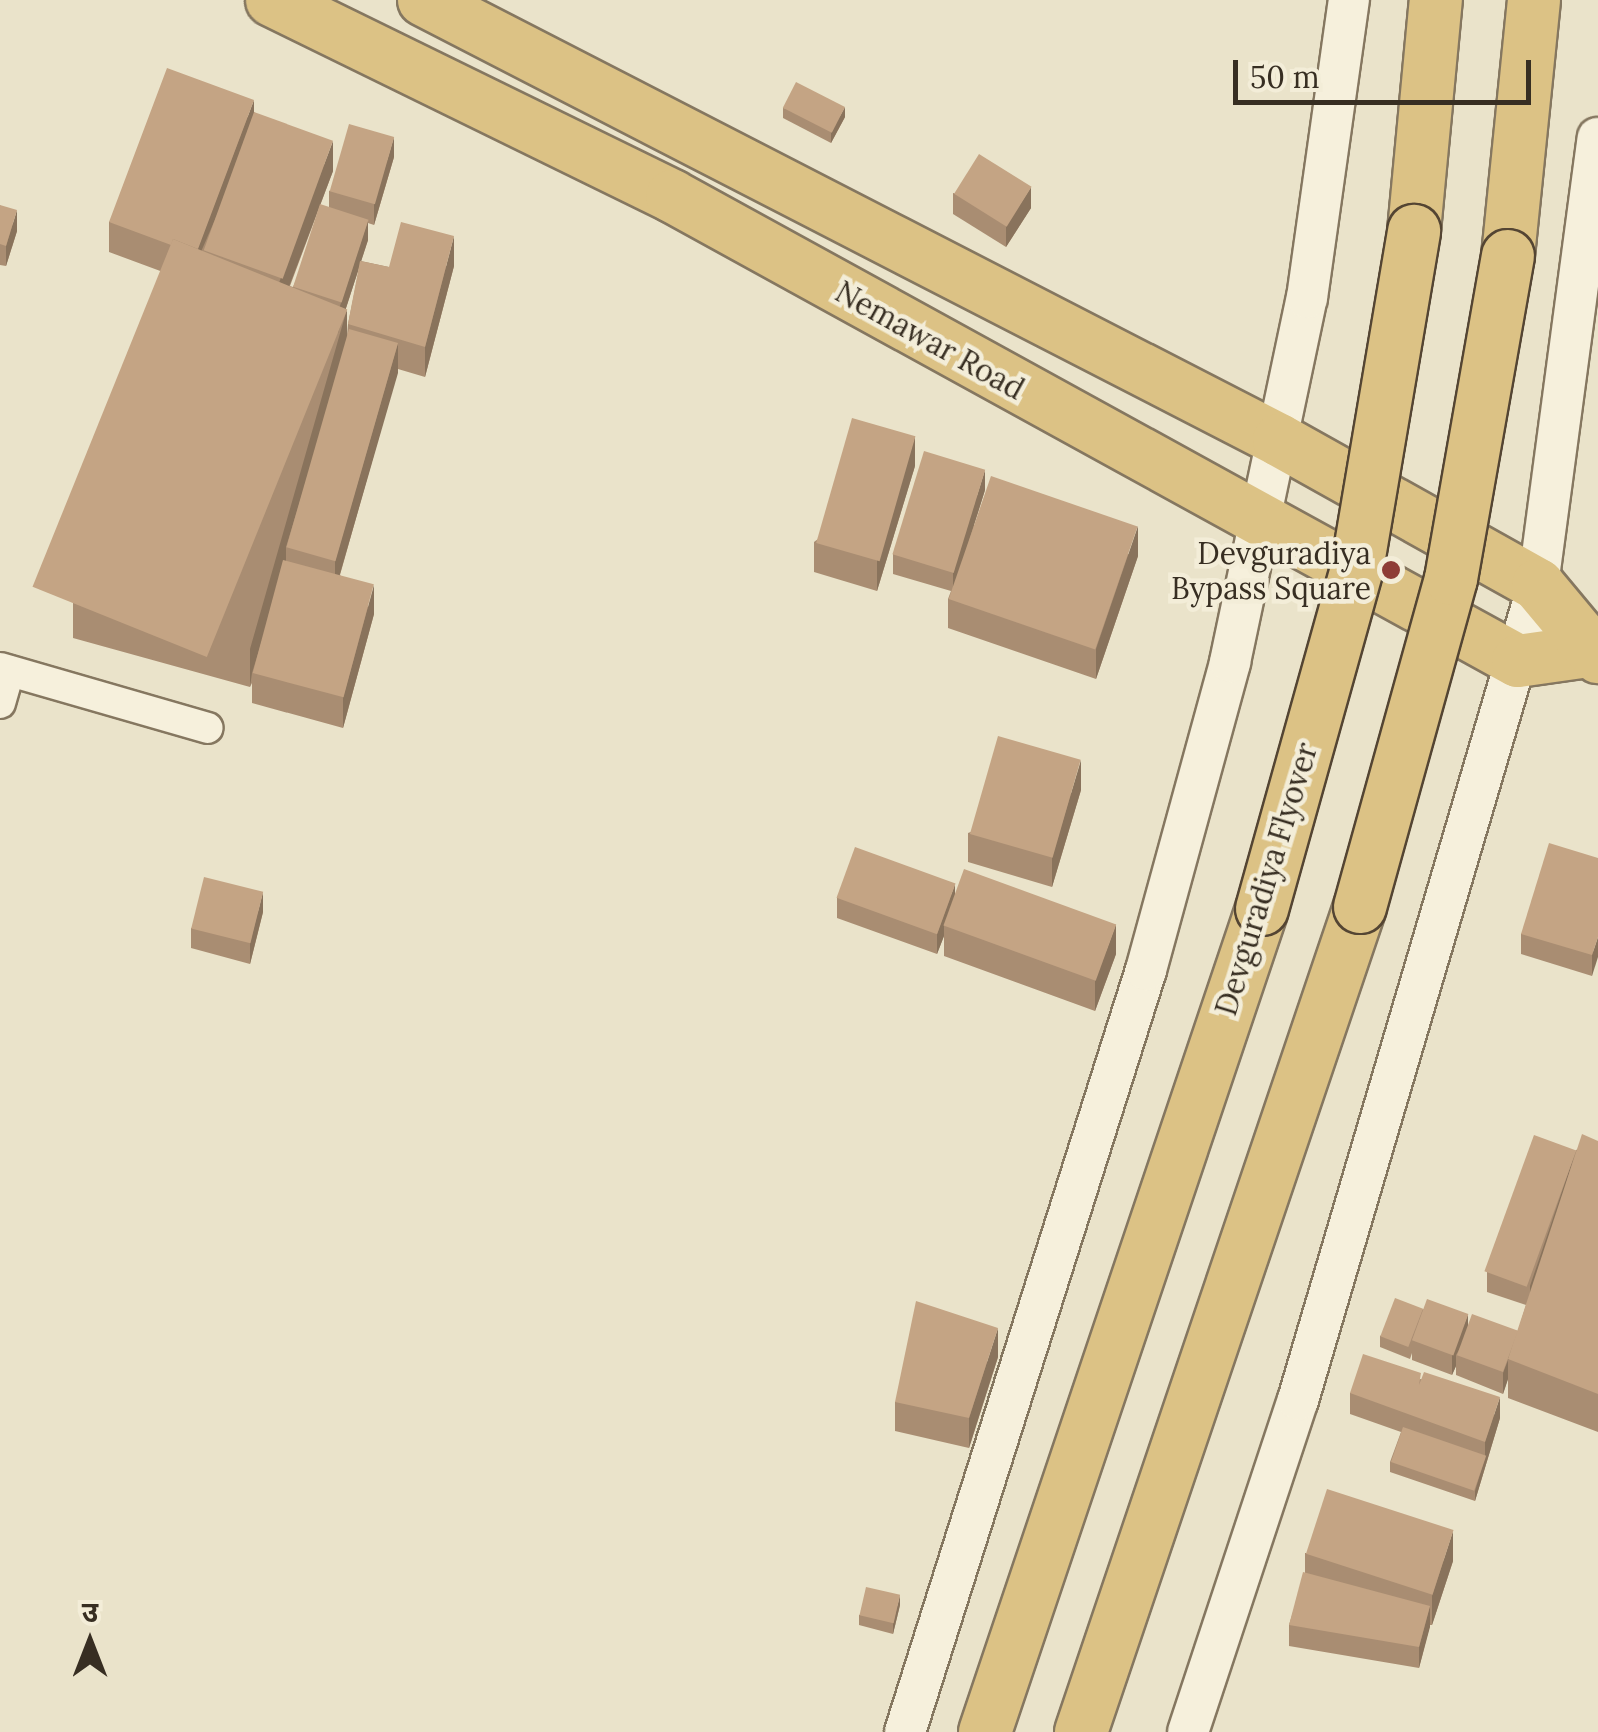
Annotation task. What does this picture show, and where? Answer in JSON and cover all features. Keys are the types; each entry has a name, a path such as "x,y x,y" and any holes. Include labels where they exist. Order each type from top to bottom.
{"highway":[{"name":"Nemawar Road","path":"272,0 672,196 1518,661"},
{"path":"424,0 1280,440 1538,585 1593,654"},
{"name":"Devguradiya Flyover","path":"985,1732 1262,910 1357,569 1414,231 1436,0"},
{"path":"1082,1732 1360,908 1451,579 1508,256 1534,0"},
{"path":"1518,661 1593,654"}],"street":[{"path":"905,1732 1146,970 1263,524 1280,440 1349,0"},
{"path":"1188,1732 1298,1400 1538,585 1598,138"},
{"path":"0,703 4,670 208,728"}],"building":[{"path":"167,68 254,100 198,249 173,239 171,245 109,222"},
{"path":"796,82 845,107 832,133 783,108"},
{"path":"254,112 333,141 283,279 204,250"},
{"path":"349,124 394,137 375,204 330,191"},
{"path":"979,154 1032,187 1007,227 954,194"},
{"path":"320,204 369,220 342,303 293,287"},
{"path":"0,205 17,210 6,246 0,244"},
{"path":"401,222 454,236 425,347 348,324 360,261 389,267"},
{"path":"173,239 347,309 207,657 33,587"},
{"path":"349,329 398,343 335,561 286,547"},
{"path":"852,418 915,436 880,561 816,543"},
{"path":"924,451 985,470 954,573 892,554"},
{"path":"991,476 1138,526 1095,649 949,599"},
{"path":"283,560 374,584 344,697 253,673"},
{"path":"998,736 1081,760 1053,858 970,834"},
{"path":"1549,843 1598,858 1598,937 1592,955 1521,934"},
{"path":"855,847 956,884 937,934 837,898"},
{"path":"964,869 1116,924 1096,981 943,925"},
{"path":"204,877 263,892 250,943 191,928"},
{"path":"1582,1134 1598,1141 1598,1394 1508,1359"},
{"path":"1534,1135 1576,1150 1527,1287 1484,1271"},
{"path":"1395,1298 1423,1309 1408,1347 1380,1336"},
{"path":"1427,1299 1468,1314 1453,1355 1412,1340"},
{"path":"916,1301 998,1328 969,1418 895,1402"},
{"path":"1472,1314 1518,1331 1503,1372 1457,1355"},
{"path":"1363,1354 1421,1373 1419,1385 1424,1372 1500,1397 1485,1442 1350,1393"},
{"path":"1403,1427 1486,1456 1474,1491 1391,1462"},
{"path":"1327,1489 1453,1530 1432,1595 1306,1554"},
{"path":"1303,1572 1430,1606 1419,1647 1289,1625"},
{"path":"866,1587 900,1595 894,1623 859,1615"}],"place":[{"name":"Devguradiya Bypass Square","path":"1391,570"}]}
